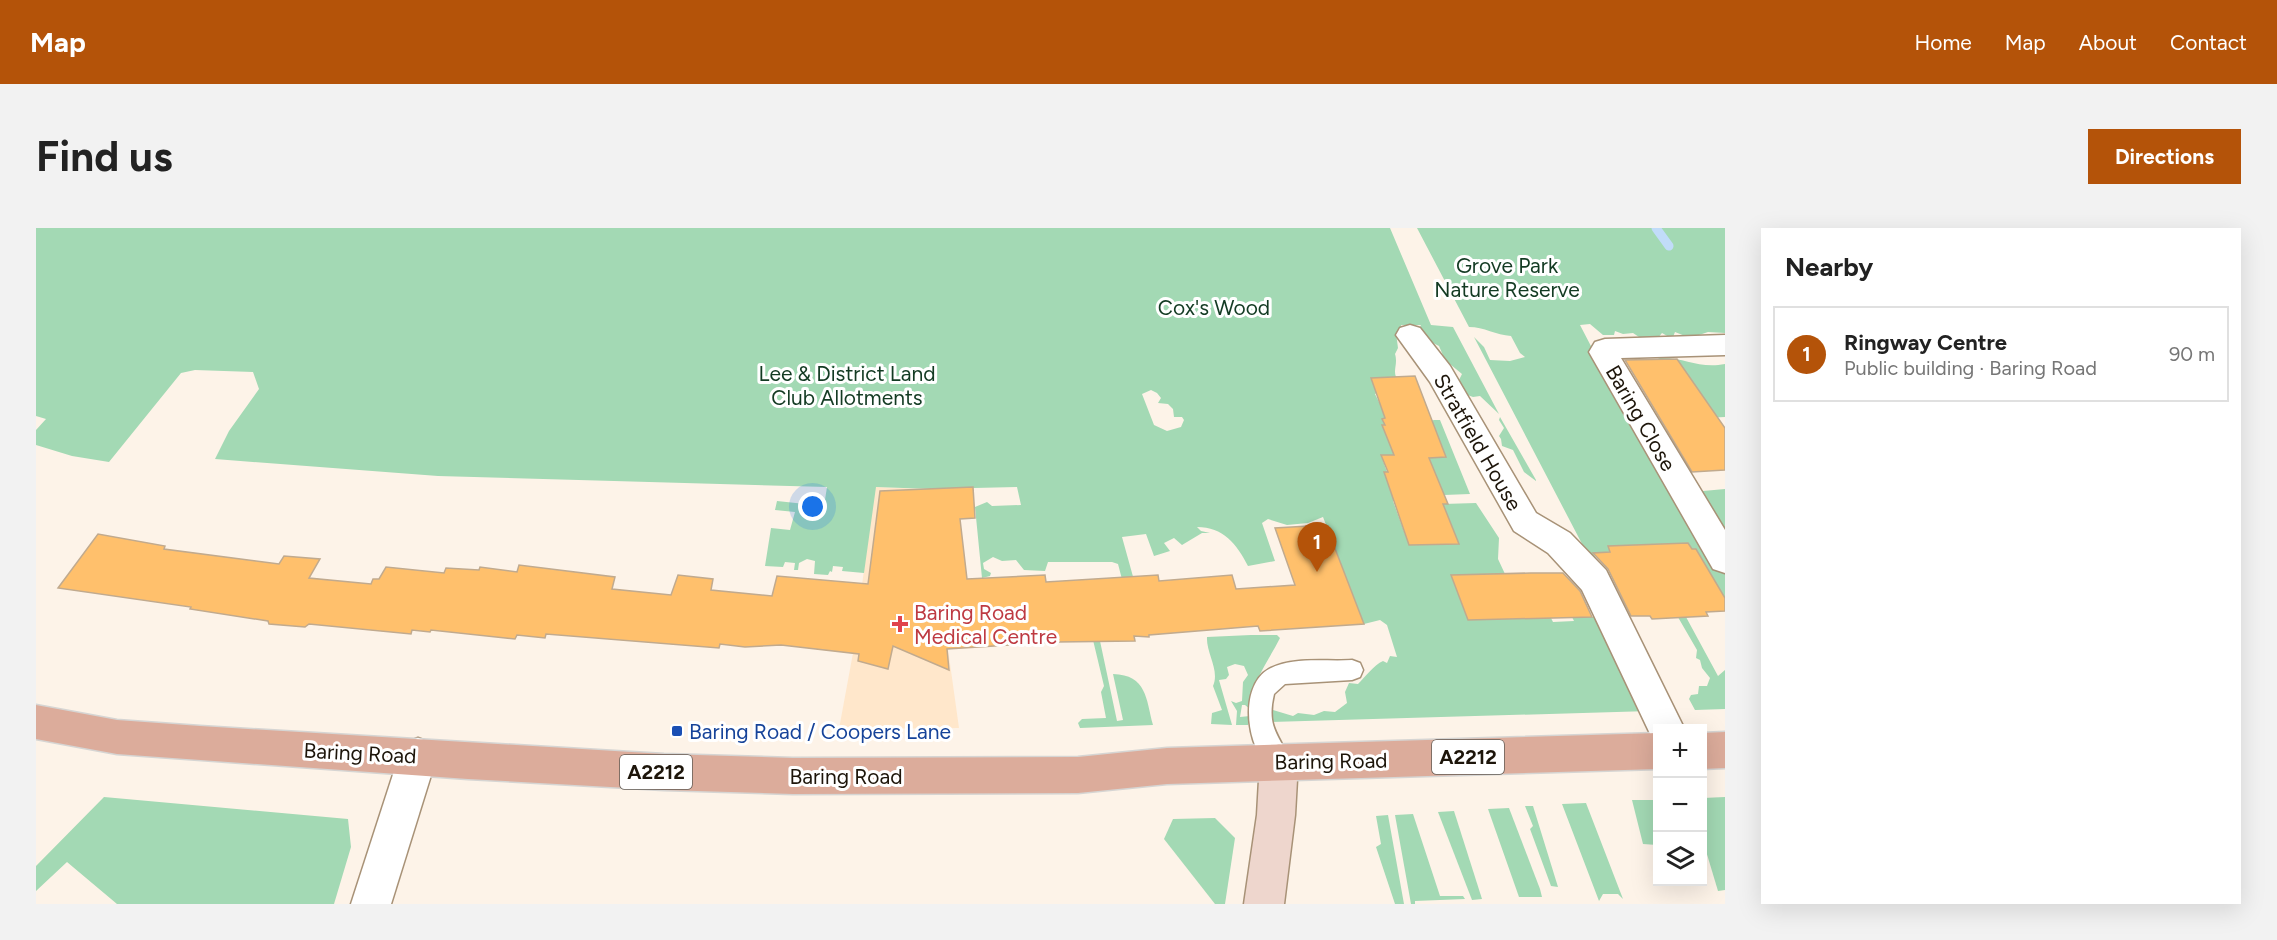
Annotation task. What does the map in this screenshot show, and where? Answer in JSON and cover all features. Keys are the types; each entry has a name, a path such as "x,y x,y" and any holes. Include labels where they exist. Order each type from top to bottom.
{"main road":[{"name":"Baring Road","path":"36,722 117,737 153,740 664,772 828,776 1078,775 1167,766 1279,762 1653,735"},
{"path":"1707,751 1725,750"}],"street":[{"name":"Stratfield House","path":"1410,335 1440,374 1525,522 1559,543 1594,580 1658,724"},
{"name":"Baring Close","path":"1725,345 1614,348 1605,349 1603,352 1725,559"},
{"path":"370,904 418,756"},
{"path":"1264,904 1276,815 1279,762"}],"lane":[{"path":"1279,762 1264,738 1262,729 1261,699 1264,688 1278,676 1352,670"}],"shaded area":[{"name":"Baring Road Medical Centre","path":"875,487 931,489 941,599 959,728 839,729 853,653"}],"green space":[{"path":"36,228 1390,228 1431,325 1453,327 1499,414 1480,396 1473,397 1462,393 1457,384 1462,374 1445,360 1439,346 1431,342 1419,329 1421,325 1401,325 1402,329 1396,333 1398,348 1395,354 1396,377 1371,378 1377,393 1375,394 1387,418 1382,419 1385,425 1382,425 1396,455 1381,455 1397,500 1393,501 1409,545 1459,544 1443,504 1476,503 1499,538 1498,559 1505,574 1451,575 1468,619 1551,618 1553,622 1574,621 1572,617 1602,617 1650,711 1271,722 1270,714 1273,710 1293,716 1298,713 1314,715 1324,711 1335,712 1347,703 1345,692 1349,683 1358,684 1373,668 1383,661 1387,663 1390,656 1397,657 1387,625 1380,620 1364,624 1323,517 1308,523 1287,525 1268,519 1262,523 1275,561 1248,566 1228,538 1206,528 1197,527 1201,531 1210,533 1202,533 1182,545 1174,538 1164,543 1170,551 1154,556 1146,534 1122,537 1142,609 1123,583 1118,564 1112,562 1048,562 1045,571 1024,570 1016,560 1002,561 993,557 983,563 984,569 991,573 990,576 982,578 975,507 987,502 992,506 1021,505 1017,487 931,489 876,487 864,573 842,571 843,567 833,566 832,572 830,571 828,575 814,574 815,561 807,559 799,563 798,570 794,570 795,563 785,562 783,567 765,566 771,528 790,530 795,512 775,510 777,501 824,506 827,487 438,476 215,459 229,431 259,389 253,372 195,370 181,373 109,462 72,456 36,445 36,430 46,419 36,416","holes":["1151,390 1161,398 1158,403 1168,404 1173,409 1174,417 1182,417 1184,420 1181,427 1167,431 1154,425 1142,394"]},
{"name":"Grove Park Nature Reserve","path":"1417,228 1725,228 1725,333 1708,332 1690,338 1675,332 1673,337 1662,333 1657,339 1615,331 1614,335 1603,335 1590,324 1580,325 1725,566 1725,606 1715,582 1696,549 1692,549 1688,543 1608,546 1610,552 1593,553 1598,562 1592,563 1474,337 1484,347 1490,360 1510,361 1525,357 1520,353 1511,336 1469,327"},
{"path":"1660,358 1707,365 1725,364 1725,417 1682,419 1645,364"},
{"path":"1500,417 1536,481 1524,472 1513,450 1502,446 1499,436 1504,428 1499,420"},
{"path":"1440,420 1470,494 1444,495 1429,458 1446,457 1430,421"},
{"path":"1725,489 1725,546 1692,492"},
{"path":"1675,612 1686,617 1718,676 1725,670 1725,709 1695,710 1689,699 1691,695 1698,694 1699,686 1707,686 1710,678 1702,668 1700,660 1696,658 1697,650"},
{"path":"1277,635 1280,638 1253,690 1250,709 1242,705 1240,717 1250,716 1248,725 1236,725 1237,711 1231,701 1236,703 1242,701 1243,682 1248,675 1244,666 1235,664 1227,667 1229,675 1226,679 1219,680 1232,725 1211,724 1212,713 1222,710 1213,686 1215,674 1207,637"},
{"path":"1093,640 1100,641 1117,721 1123,720 1113,674 1124,675 1139,684 1146,698 1153,725 1080,728 1078,723 1082,719 1106,718 1101,692 1104,686"},
{"path":"104,797 348,819 351,847 334,904 117,904 67,862 36,891 36,866"},
{"path":"1725,797 1725,890 1718,891 1707,854 1707,798"},
{"path":"1632,800 1653,800 1653,845 1643,844"},
{"path":"1586,803 1623,899 1618,894 1603,894 1599,901 1562,804"},
{"path":"1525,806 1533,806 1558,887 1551,886 1530,829 1533,826"},
{"path":"1509,808 1542,897 1519,897 1488,809"},
{"path":"1454,811 1482,899 1472,900 1438,812"},
{"path":"1413,814 1440,896 1463,896 1465,899 1415,901 1415,904 1411,904 1395,815"},
{"path":"1388,815 1404,904 1395,904 1376,847 1381,844 1376,816"},
{"path":"1215,818 1235,838 1225,904 1215,904 1164,839 1173,819"}],"building":[{"path":"1677,359 1725,428 1725,470 1692,472 1625,360"},
{"path":"1415,376 1446,457 1429,458 1448,504 1443,504 1459,544 1409,545 1384,472 1388,472 1381,455 1394,455 1382,425 1385,425 1382,419 1385,418 1371,378"},
{"path":"973,487 975,518 960,519 967,579 1045,575 1046,582 1158,575 1159,581 1232,575 1236,589 1295,585 1275,528 1326,525 1364,624 1260,631 1258,626 1149,635 1149,637 1134,636 1135,641 1056,642 947,649 949,670 893,646 888,669 858,661 859,654 781,645 745,647 720,644 719,648 546,634 545,638 517,635 515,639 431,630 430,632 412,630 411,634 309,624 305,627 269,624 268,621 190,609 191,607 58,588 98,534 165,546 164,549 279,564 284,556 320,559 309,578 371,584 373,579 379,579 386,567 444,573 446,568 479,570 480,567 517,572 519,565 615,577 612,589 671,595 678,575 713,579 711,590 772,596 777,576 868,584 880,491"},
{"path":"1688,543 1692,549 1696,549 1725,598 1725,611 1706,612 1708,616 1652,619 1650,616 1631,616 1608,569 1593,553 1610,552 1608,546"},
{"path":"1563,573 1580,591 1592,617 1468,620 1451,575"}],"waterway":[{"path":"1656,228 1669,246"}],"place":[{"name":"Ringway Centre","path":"1317,572"},
{"name":"Baring Road Medical Centre","path":"900,624"},
{"name":"Baring Road / Coopers Lane","path":"677,731"}],"park label":[{"name":"Cox's Wood","path":"1214,307"},
{"name":"Lee & District Land Club Allotments","path":"847,385"}]}
